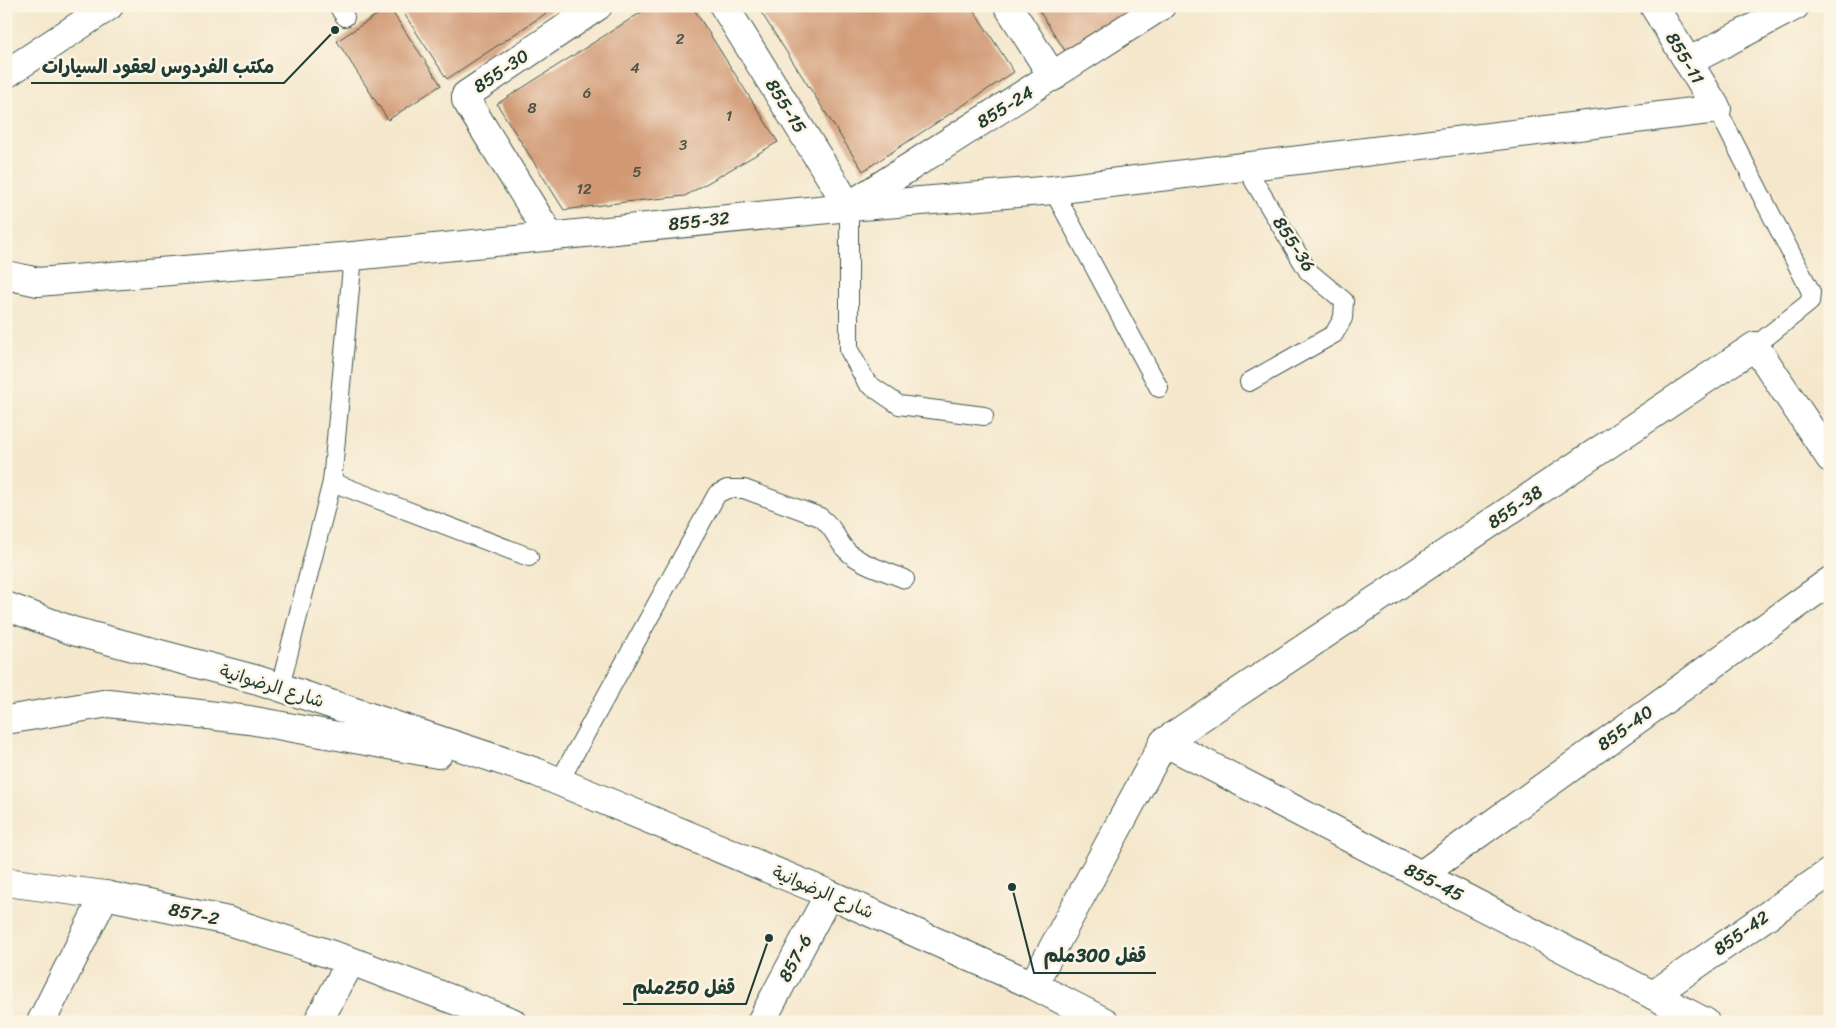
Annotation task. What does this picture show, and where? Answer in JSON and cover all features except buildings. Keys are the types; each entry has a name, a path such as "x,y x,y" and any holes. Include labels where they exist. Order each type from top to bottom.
{"street":[{"path":"6,74 109,6"},
{"name":"855-30","path":"550,236 466,100 466,94 598,6"},
{"name":"855-15","path":"724,6 849,206"},
{"path":"1008,6 1053,77"},
{"name":"855-24","path":"849,206 1161,6"},
{"name":"855-11","path":"1654,6 1717,109"},
{"path":"1688,62 1795,6"},
{"name":"855-32","path":"6,274 38,282 354,256 849,206 1053,190 1246,168 1717,109"},
{"path":"1756,346 1830,458"},
{"name":"855-38","path":"1164,742 1756,346"},
{"name":"855-40","path":"1421,875 1830,582"},
{"name":"شارع الرضوانية","path":"6,606 73,632 280,687 548,777 829,894 1033,985 1105,1022"},
{"name":"شارع الرضوانية","path":"6,720 109,703 249,720 548,777"},
{"path":"1033,985 1164,742"},
{"name":"855-45","path":"1164,742 1704,1022"},
{"name":"855-42","path":"1653,995 1830,872"},
{"name":"857-2","path":"6,882 105,895 228,921 351,961 512,1022"},
{"name":"857-6","path":"761,1022 829,894"},
{"path":"41,1022 105,895"},
{"path":"318,1022 351,961"}],"lane":[{"path":"1717,109 1811,292 1810,302 1756,346"},
{"name":"855-36","path":"1246,168 1308,271 1344,301 1343,318 1334,334 1249,382"},
{"path":"1053,190 1159,388"},
{"path":"849,206 849,350 867,383 898,405 984,416"},
{"path":"280,687 332,482 354,256"},
{"path":"332,482 529,557"},
{"path":"548,777 717,494 727,489 744,489 820,517 830,525 846,550 855,558 905,579"}],"place":[{"name":"مكتب الفردوس لعقود السيارات","path":"335,30"},
{"name":"قفل 300ملم","path":"1012,887"},
{"name":"قفل 250ملم","path":"769,938"}]}
